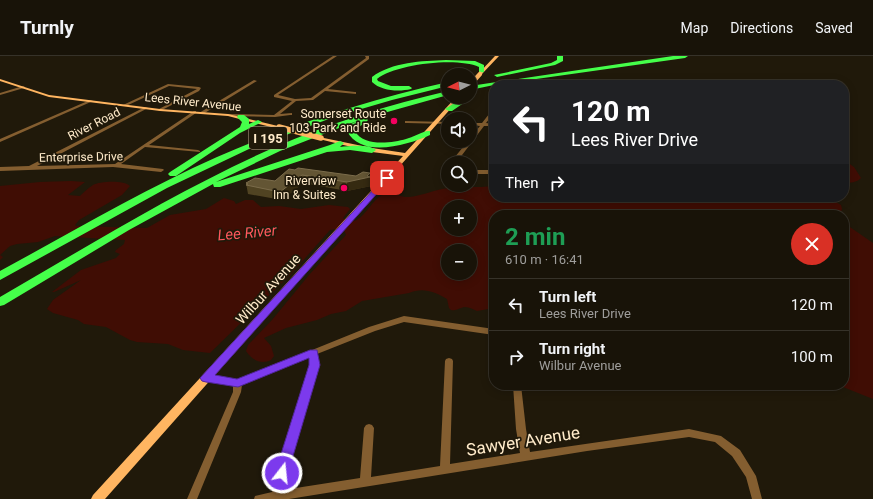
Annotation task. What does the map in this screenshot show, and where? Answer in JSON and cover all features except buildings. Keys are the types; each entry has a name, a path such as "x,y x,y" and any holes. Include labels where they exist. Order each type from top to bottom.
{"highway":[{"path":"494,76 553,64 560,60 560,56"},
{"path":"514,80 685,56"},
{"path":"441,85 423,88 398,88 378,84 374,78 380,73 395,68 422,62 452,58 467,59 478,62 482,66 481,73"},
{"path":"548,80 644,62"},
{"path":"477,79 568,65"},
{"path":"477,87 489,85"},
{"name":"I 195","path":"0,276 192,172 271,137 353,108 441,86"},
{"path":"477,95 489,91"},
{"path":"427,133 410,141 384,144 370,143 358,139 354,137 351,131 354,126 364,120 441,95"},
{"name":"I 195","path":"0,302 135,223 227,172 291,143 362,117 441,95"},
{"path":"449,109 457,104"},
{"path":"97,223 243,128 246,121 241,117"},
{"path":"231,136 258,122"},
{"path":"135,223 229,181 316,153 333,147 340,142"},
{"path":"316,153 339,149 372,150"}],"main road":[{"path":"477,77 497,56"},
{"name":"Lees River Avenue","path":"0,80 44,95 160,110 228,114 372,150 408,155"},
{"name":"Wilbur Avenue","path":"97,499 453,104"}],"street":[{"path":"335,56 275,96 295,100 312,99 368,58 367,56"},
{"path":"201,113 255,81"},
{"path":"125,106 168,85 199,88 198,90 160,110"},
{"path":"0,94 23,87"},
{"path":"324,90 355,93"},
{"path":"275,116 295,100"},
{"path":"0,141 91,101"},
{"name":"River Road","path":"29,168 146,108"},
{"path":"116,165 194,112"},
{"path":"228,114 275,116 290,114"},
{"path":"459,156 489,117"},
{"path":"407,122 441,123"},
{"path":"477,125 489,125"},
{"path":"145,146 198,151"},
{"name":"Enterprise Drive","path":"0,169 116,165 161,170"},
{"path":"477,172 489,172"},
{"path":"206,378 238,383 372,329 404,319 489,331"},
{"path":"276,497 285,461 315,365 313,352"},
{"path":"445,470 449,360"},
{"path":"192,499 237,392 238,383"},
{"path":"517,390 521,429 526,457"},
{"path":"365,482 369,428"},
{"name":"Sawyer Avenue","path":"259,499 689,432 718,439 736,453 751,476 757,499"}],"water":[{"path":"849,164 854,167 861,178 855,182 849,183"},
{"name":"Lee River","path":"40,182 85,182 68,195 80,196 91,186 96,184 118,182 127,184 130,186 122,195 79,220 75,225 147,228 170,215 206,209 224,198 234,201 236,204 245,200 253,200 261,207 279,206 301,209 329,205 348,207 350,209 343,218 349,221 355,221 360,218 378,198 383,195 394,194 409,197 441,189 441,192 477,192 477,187 489,186 489,202 836,202 841,205 842,209 489,210 489,309 477,311 463,307 451,310 447,299 433,292 424,290 362,301 346,311 331,314 317,320 286,328 264,338 271,346 274,356 271,360 264,362 257,361 248,354 246,351 248,345 272,320 309,275 346,235 344,230 330,230 292,273 210,353 183,350 168,344 137,342 130,340 106,327 84,324 78,320 53,313 47,309 53,300 81,280 52,292 81,270 116,258 120,254 115,252 116,250 124,244 125,240 55,236 38,242 10,246 0,255 0,186"},
{"path":"849,226 873,243 873,399 849,389"}],"place":[{"name":"Somerset Route 103 Park and Ride","path":"394,121"},
{"name":"Riverview Inn & Suites","path":"344,188"}],"route":[{"path":"282,473 315,365 313,352 238,383 206,378 387,178"}]}
